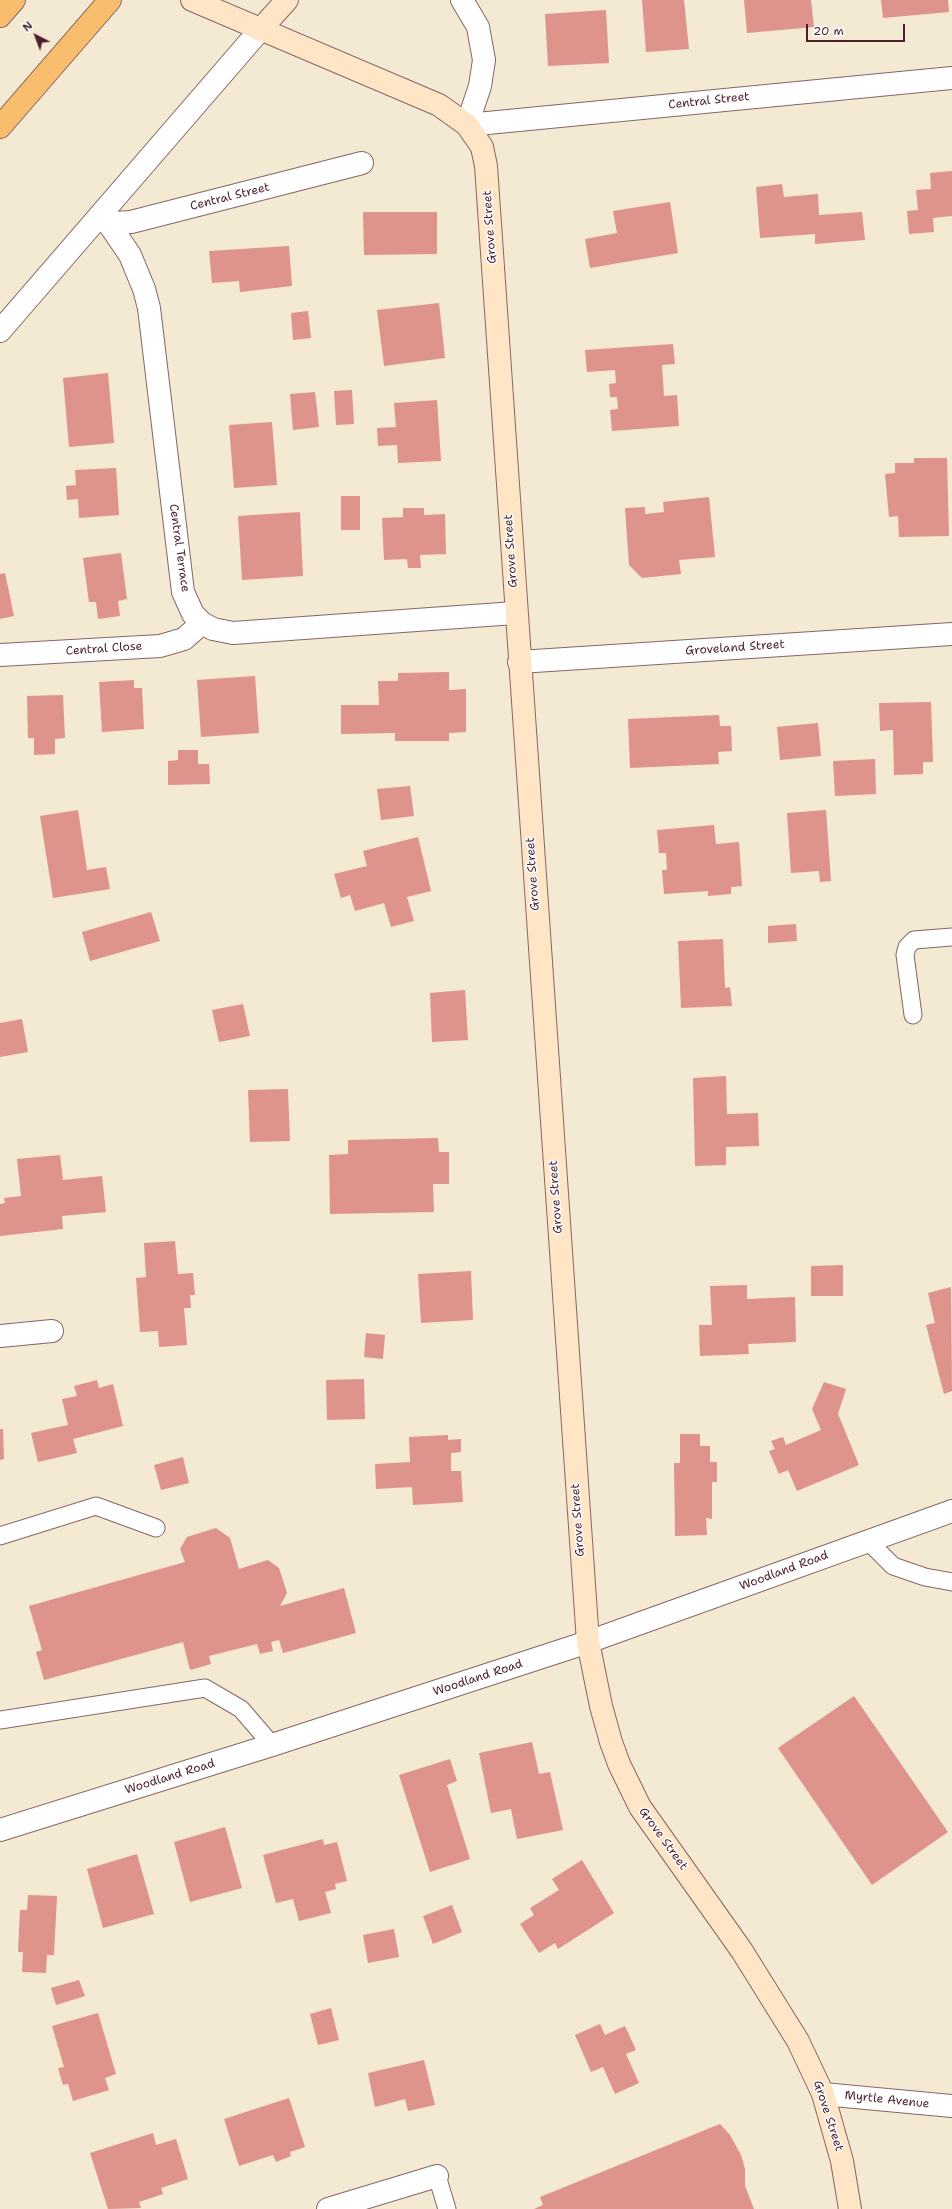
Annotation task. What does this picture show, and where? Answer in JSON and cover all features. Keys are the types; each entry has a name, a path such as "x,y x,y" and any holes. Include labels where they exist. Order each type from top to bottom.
{"highway":[{"path":"0,16 14,0"},
{"path":"0,127 110,0"}],"main road":[{"path":"260,30 286,0"},
{"name":"Grove Street","path":"198,3 404,89 448,110 467,125 482,147 485,162 515,612 588,1642 601,1706 611,1742 637,1801 742,1951 776,2002 798,2041 822,2094 842,2161 850,2209"}],"street":[{"path":"462,0 478,27 484,60 481,82 467,125"},
{"path":"0,331 260,30"},
{"name":"Central Street","path":"467,125 952,78"},
{"name":"Central Street","path":"100,215 114,223 131,222 362,163"},
{"name":"Central Terrace","path":"100,215 114,231 130,255 144,289 149,308 183,592 193,614 202,623 212,630 233,633 515,612"},
{"name":"Central Close","path":"0,655 160,646 184,639 202,623"},
{"name":"Groveland Street","path":"519,662 952,634"},
{"path":"0,1336 52,1330"},
{"name":"Woodland Road","path":"0,1830 272,1745 588,1642 952,1511"},
{"name":"Myrtle Avenue","path":"822,2094 952,2106"},
{"path":"328,2209 437,2176"}],"lane":[{"path":"913,1015 905,955 907,947 914,940 952,937"},
{"path":"0,1536 96,1506 156,1528"},
{"path":"868,1541 893,1566 926,1577 952,1582"},
{"path":"0,1720 205,1688 241,1709 272,1745"},
{"path":"437,2176 447,2209"}],"building":[{"path":"642,0 684,0 689,49 646,52"},
{"path":"744,0 811,0 814,27 747,33"},
{"path":"881,0 948,0 949,12 883,18"},
{"path":"606,10 609,63 548,66 545,14"},
{"path":"952,171 952,216 933,218 934,232 909,234 907,211 918,210 916,190 931,189 930,173"},
{"path":"782,184 784,197 818,194 819,215 862,212 865,240 815,244 815,234 760,238 756,187"},
{"path":"670,202 678,253 590,268 585,239 617,233 613,211"},
{"path":"363,212 437,212 437,254 364,255"},
{"path":"289,246 292,286 240,292 239,281 212,283 209,251"},
{"path":"439,303 445,358 384,366 377,310"},
{"path":"308,311 311,338 293,340 291,313"},
{"path":"673,344 675,364 662,365 664,396 677,395 679,426 612,431 610,410 618,409 617,397 610,397 609,384 616,383 615,370 587,372 585,350"},
{"path":"108,373 114,443 69,447 63,378"},
{"path":"352,390 354,424 336,425 334,391"},
{"path":"315,392 319,427 293,430 290,394"},
{"path":"437,400 441,461 398,463 397,445 378,446 377,428 396,427 394,403"},
{"path":"272,422 277,485 234,488 229,425"},
{"path":"914,458 947,458 949,536 899,537 898,516 889,517 885,474 895,473 895,463 914,463"},
{"path":"116,468 119,515 79,518 78,499 67,500 66,486 76,485 75,470"},
{"path":"341,496 360,496 360,530 341,530"},
{"path":"709,497 715,557 679,560 681,574 642,578 629,565 625,508 645,507 645,514 664,512 663,502"},
{"path":"403,508 424,508 424,515 445,514 446,554 420,555 421,568 408,568 407,559 384,560 382,518 403,517"},
{"path":"300,512 303,576 242,580 238,516"},
{"path":"121,553 127,599 118,601 120,616 98,619 96,602 89,602 83,558"},
{"path":"5,573 14,616 0,619 0,574"},
{"path":"449,672 449,690 466,689 466,732 449,733 449,741 395,741 395,733 341,734 341,705 379,705 378,681 398,681 398,673"},
{"path":"255,676 259,733 201,737 197,680"},
{"path":"134,680 134,688 142,688 144,729 102,732 99,682"},
{"path":"63,695 65,738 55,739 55,754 34,755 34,738 28,738 27,696"},
{"path":"931,702 933,762 923,762 923,774 894,775 893,730 880,731 879,703"},
{"path":"719,715 720,726 731,726 732,751 718,752 719,764 630,768 628,719"},
{"path":"818,723 821,756 780,760 777,727"},
{"path":"178,750 198,750 198,764 209,764 210,784 168,785 168,761 178,760"},
{"path":"875,759 876,794 835,796 833,761"},
{"path":"410,786 414,816 381,820 377,789"},
{"path":"78,810 87,870 106,867 110,889 53,898 40,816"},
{"path":"826,810 831,881 820,882 819,871 791,873 787,813"},
{"path":"714,825 716,844 739,842 742,886 731,887 731,894 708,896 708,891 664,894 662,870 667,870 666,853 659,853 657,830"},
{"path":"418,837 431,891 407,897 414,921 391,927 384,903 355,911 350,895 341,898 334,874 367,866 363,851"},
{"path":"151,912 160,941 90,961 82,932"},
{"path":"796,924 797,941 768,943 768,926"},
{"path":"723,939 725,988 730,987 732,1006 681,1008 678,941"},
{"path":"465,990 468,1040 432,1042 430,993"},
{"path":"243,1004 250,1036 219,1042 212,1010"},
{"path":"22,1019 28,1052 0,1057 0,1023"},
{"path":"726,1076 727,1114 758,1113 759,1146 726,1147 726,1165 695,1166 693,1078"},
{"path":"288,1089 290,1141 250,1142 248,1090"},
{"path":"438,1138 439,1152 449,1152 449,1184 433,1184 434,1212 330,1214 329,1155 348,1154 348,1140"},
{"path":"60,1155 63,1180 102,1176 106,1212 62,1216 63,1229 0,1236 0,1204 5,1203 4,1198 21,1196 17,1159"},
{"path":"175,1241 178,1274 193,1273 195,1295 190,1295 191,1308 184,1308 187,1345 159,1347 158,1331 140,1332 136,1278 146,1277 144,1243"},
{"path":"843,1265 843,1296 811,1296 811,1266"},
{"path":"471,1271 473,1320 421,1323 418,1274"},
{"path":"747,1285 747,1299 795,1297 796,1342 748,1344 749,1354 700,1356 699,1325 712,1325 710,1286"},
{"path":"951,1287 952,1391 944,1394 926,1325 935,1323 928,1293"},
{"path":"366,1333 385,1335 383,1359 364,1357"},
{"path":"364,1379 365,1419 327,1420 326,1380"},
{"path":"97,1380 99,1388 113,1384 123,1426 73,1439 77,1453 38,1462 31,1433 68,1425 62,1399 77,1396 74,1386"},
{"path":"824,1382 846,1389 838,1414 859,1465 797,1491 788,1470 779,1474 769,1451 775,1449 771,1441 783,1437 786,1445 821,1430 812,1409"},
{"path":"0,1429 3,1429 4,1459 0,1460"},
{"path":"680,1434 700,1434 700,1446 710,1446 710,1462 717,1462 717,1482 712,1482 712,1519 706,1518 707,1535 675,1536 674,1463 680,1463"},
{"path":"448,1435 448,1440 461,1439 461,1452 451,1453 451,1471 461,1471 463,1502 413,1505 412,1487 376,1489 375,1464 410,1462 409,1437"},
{"path":"183,1457 189,1483 161,1490 154,1465"},
{"path":"216,1528 230,1538 239,1569 268,1560 279,1568 287,1593 280,1606 344,1588 356,1633 283,1653 279,1640 271,1642 273,1651 260,1654 257,1644 209,1656 211,1664 190,1670 183,1642 44,1680 36,1652 42,1650 29,1606 185,1562 180,1549 187,1537"},
{"path":"854,1696 948,1832 872,1885 778,1748"},
{"path":"532,1742 539,1774 550,1772 563,1830 517,1839 511,1809 491,1813 479,1753"},
{"path":"450,1759 457,1781 447,1785 470,1859 430,1872 399,1775"},
{"path":"225,1827 242,1888 190,1902 174,1842"},
{"path":"323,1839 324,1845 337,1842 347,1881 335,1884 336,1889 325,1892 331,1913 299,1921 293,1899 276,1903 263,1855"},
{"path":"137,1854 154,1914 103,1928 87,1869"},
{"path":"582,1860 614,1913 558,1949 555,1943 539,1953 520,1924 534,1915 530,1908 559,1890 552,1879"},
{"path":"28,1895 57,1896 54,1955 47,1955 46,1973 22,1972 23,1952 18,1952 20,1910 27,1910"},
{"path":"452,1905 462,1932 433,1944 423,1916"},
{"path":"394,1929 399,1957 368,1963 363,1935"},
{"path":"79,1980 85,1996 56,2005 51,1988"},
{"path":"331,2008 339,2040 318,2045 310,2014"},
{"path":"98,2013 116,2074 105,2078 109,2090 73,2101 68,2084 63,2085 58,2068 64,2067 52,2026"},
{"path":"600,2024 605,2035 625,2026 636,2050 626,2054 639,2083 615,2094 603,2067 591,2072 575,2035"},
{"path":"424,2060 435,2105 408,2111 405,2099 375,2107 368,2073"},
{"path":"289,2098 305,2147 290,2152 291,2156 276,2162 273,2155 239,2166 224,2119"},
{"path":"720,2124 730,2135 741,2155 745,2169 745,2186 754,2209 534,2209 543,2205 540,2197"},
{"path":"153,2133 156,2145 176,2139 188,2179 161,2188 163,2194 139,2202 141,2208 108,2209 90,2153"}]}
